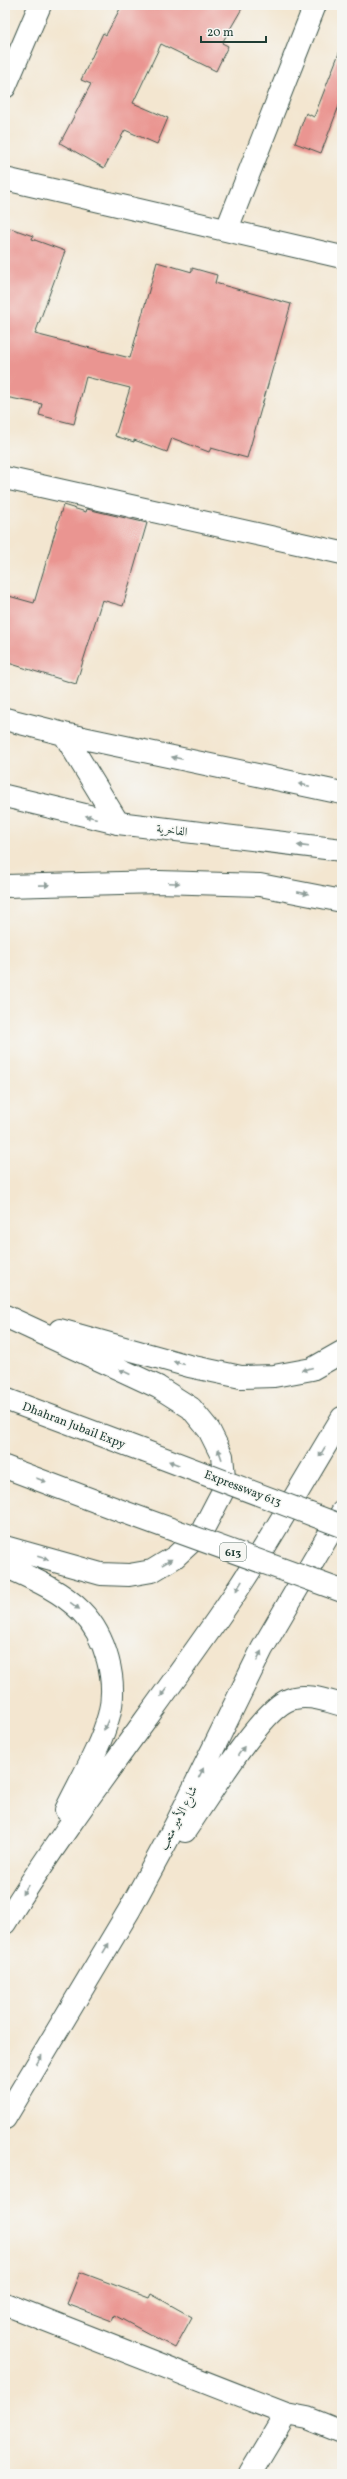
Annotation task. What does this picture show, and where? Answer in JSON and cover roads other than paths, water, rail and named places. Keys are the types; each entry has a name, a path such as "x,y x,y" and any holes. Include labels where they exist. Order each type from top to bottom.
{"main road":[{"path":"5,87 40,5"},
{"path":"227,230 315,5"},
{"path":"5,179 342,257"},
{"path":"5,478 342,553"},
{"path":"5,719 64,734 342,794"},
{"path":"64,734 118,823"},
{"name":"الفاخرية","path":"5,796 118,823 342,850"},
{"path":"5,886 159,882 260,885 342,901"},
{"path":"5,1316 189,1366 241,1377 274,1376 312,1369 342,1352"},
{"path":"5,1316 158,1387 191,1408 209,1430 222,1456 225,1486 201,1533 175,1557 152,1571 129,1575 101,1574 5,1547"},
{"name":"Dhahran Jubail Expy","path":"5,1399 144,1451"},
{"path":"5,1923 37,1871 234,1595 342,1418"},
{"name":"Expressway 613","path":"144,1451 342,1526"},
{"name":"613","path":"5,1467 342,1592"},
{"name":"شارع الأمير متعب","path":"5,2118 130,1908 176,1824 262,1650 342,1512"},
{"path":"5,1566 44,1583 81,1611 104,1650 112,1677 109,1716 37,1871"},
{"path":"130,1908 252,1736 270,1714 286,1701 302,1696 342,1705"},
{"path":"5,2104 24,2086"},
{"path":"5,2304 286,2414 307,2418 342,2432"},
{"path":"250,2474 286,2414"}]}
